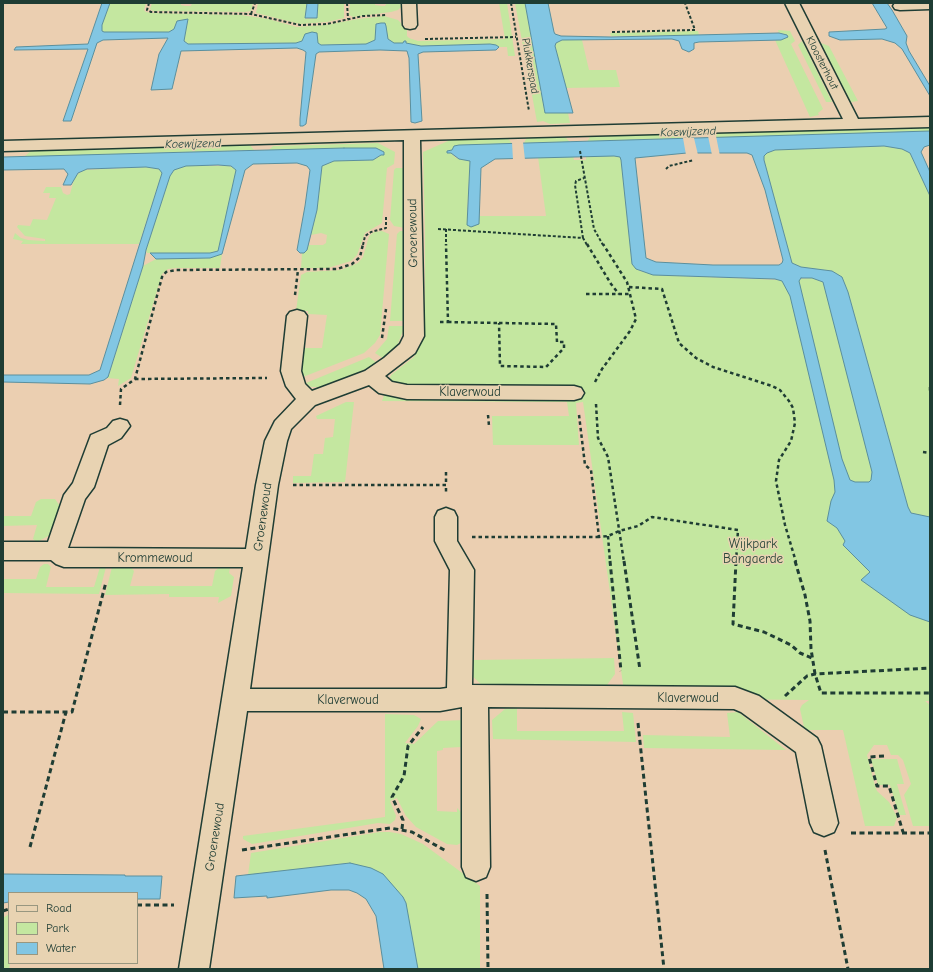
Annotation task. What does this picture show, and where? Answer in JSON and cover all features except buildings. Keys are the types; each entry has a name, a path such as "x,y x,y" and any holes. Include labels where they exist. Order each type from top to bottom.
{"street":[{"name":"Kloosterhout","path":"792,3 853,124"},
{"path":"900,6 930,5"},
{"path":"3,146 930,122"},
{"name":"Groenewoud","path":"194,969 236,700 267,485 276,441 282,426 308,400 372,376 391,363 408,348 414,336 412,135"},
{"path":"297,316 291,371 296,386 308,400"},
{"name":"Klaverwoud","path":"372,376 386,388 407,392 574,393"},
{"path":"56,551 75,495 83,487 99,440 114,433 120,426"},
{"path":"446,527 446,542 462,570 476,867"},
{"name":"Krommewoud","path":"3,551 56,551 64,558 257,558"},
{"name":"Klaverwoud","path":"236,700 440,700 467,696 735,698 750,704 808,746 823,828"}],"path":[{"path":"149,3 147,10 151,12 251,14 300,25 327,24 348,19 378,15 409,15 411,38 415,39 516,37"},
{"path":"251,14 254,10 255,3"},
{"path":"347,3 348,19"},
{"name":"Plukkerspad","path":"511,3 533,132"},
{"path":"612,32 695,30 686,3"},
{"path":"580,158 594,229 629,287 636,319 630,331 602,369 594,384"},
{"path":"666,169 669,166 694,160"},
{"path":"584,178 576,181 575,185 583,238 611,284 619,294"},
{"path":"136,378 162,277 166,272 176,270 337,269 352,264 360,256 365,236 380,228 386,228 387,212"},
{"path":"413,230 456,229 583,238"},
{"path":"629,287 662,289 679,343 696,358 713,367 780,390 793,408 795,423 791,441 780,460 776,481 785,525 805,595 810,621 812,658 821,693 930,693"},
{"path":"586,294 630,294"},
{"path":"380,342 384,334 387,306"},
{"path":"448,322 556,324 558,342 564,342 564,348 546,368 500,366 499,323"},
{"path":"120,426 121,389 136,378 293,378"},
{"path":"930,387 930,392"},
{"path":"596,400 598,438 608,458 619,531 631,698 664,969"},
{"path":"579,414 585,465 591,470 599,537"},
{"path":"923,452 930,453"},
{"path":"446,472 446,527 599,537 608,536 619,531 638,526 652,517 738,530 733,624 764,632 791,645 800,653 812,658"},
{"path":"267,485 446,485"},
{"path":"608,536 621,674 612,684 631,698"},
{"path":"3,712 72,712 112,558"},
{"path":"766,715 807,676 815,674 930,668"},
{"path":"402,829 403,820 392,797 404,776 408,746 427,722 427,700"},
{"path":"30,847 66,712"},
{"path":"884,756 869,757 877,786 889,786 903,832"},
{"path":"848,969 823,828 930,833"},
{"path":"212,856 371,830 402,829 422,837 476,867 487,886 488,969"},
{"path":"138,905 143,905"}],"green space":[{"path":"110,3 146,3 144,10 151,13 241,15 268,19 297,27 325,25 384,16 398,20 402,27 407,27 407,36 418,41 505,39 499,3 507,3 515,56 508,56 507,47 499,47 490,44 421,46 394,43 389,41 386,28 379,23 376,24 376,40 366,44 321,45 318,43 313,33 304,37 302,41 296,43 188,44 184,41 188,19 177,21 174,29 169,32 104,33 102,31 102,25"},
{"path":"152,3 181,3 181,5 191,6 192,3 253,3 251,11 245,12 153,11 150,9"},
{"path":"258,3 307,3 305,18 307,19 317,18 318,3 344,3 344,18 327,22 300,24 256,13"},
{"path":"350,3 375,3 375,5 385,6 387,3 400,3 401,7 398,10 391,12 353,17 349,15"},
{"path":"515,3 525,3 545,113 568,113 570,123 550,124 543,121 537,122"},
{"path":"778,30 790,31 795,41 791,44 823,109 818,113 819,115 810,117 775,40 781,40 784,34 779,33"},
{"path":"698,31 699,35 611,36 610,33"},
{"path":"562,40 582,40 589,70 616,70 620,87 566,88 555,46 556,43"},
{"path":"802,41 832,102 826,102 798,45"},
{"path":"821,43 829,46 858,101 851,102"},
{"path":"930,127 930,131 716,138 718,132"},
{"path":"678,133 682,138 587,142 591,135"},
{"path":"564,136 570,142 524,143 527,137"},
{"name":"Wijkpark Bangaerde","path":"508,138 512,144 459,145 451,153 456,158 470,161 467,216 546,216 538,157 573,156 574,160 586,160 586,156 620,157 632,264 640,271 657,275 780,280 812,278 823,282 831,282 898,520 930,531 930,701 925,701 930,705 930,826 913,826 904,795 911,784 903,760 898,755 891,755 887,745 874,745 867,755 875,786 877,791 889,802 897,817 894,826 865,826 843,730 808,730 804,727 800,709 802,705 809,700 625,698 583,402 576,403 579,445 493,445 492,416 569,416 567,402 382,401 391,375 414,357 425,335 423,152 448,141 448,139"},
{"path":"378,143 395,152 394,164 387,168 382,223 365,233 357,255 351,261 328,268 301,268 302,253 307,250 308,245 323,245 326,243 327,235 321,233 311,235 317,210 322,166 334,161 373,160 379,157 382,152 376,148 269,150 273,146"},
{"path":"250,145 254,150 24,157 32,150"},
{"path":"884,146 902,149 910,153 930,196 930,517 911,513 908,507 848,292 842,278 832,271 801,267 792,263 764,160 764,156 767,153 775,150"},
{"path":"186,166 228,166 233,167 236,170 218,251 210,253 147,253 146,250 170,176 174,170"},
{"path":"146,167 162,170 162,173 139,244 21,244 23,241 13,239 15,233 21,238 28,240 45,241 45,239 25,236 17,227 18,225 30,226 33,219 47,220 56,198 49,198 50,193 43,193 46,187 61,187 63,193 67,195 70,194 75,176 84,170"},
{"path":"396,168 404,168 405,228 394,226 390,220 394,170"},
{"path":"382,231 389,234 380,335 375,343 364,353 303,377 300,368 303,348 322,348 327,315 308,314 308,311 296,311 301,275 307,272 341,270 358,263 363,257 369,236 374,232"},
{"path":"400,231 405,231 404,321 390,321 397,234"},
{"path":"222,254 220,268 176,268 168,269 162,274 131,378 118,386 119,379 106,378 109,375 143,266 156,259 210,258"},
{"path":"389,326 404,326 397,346 384,359 375,353 387,339"},
{"path":"369,357 377,363 359,372 319,387 311,387 306,383"},
{"path":"346,402 354,402 345,482 293,483 293,476 311,476 314,454 323,454 325,438 333,437 335,419 317,419 316,416"},
{"path":"41,499 55,499 60,506 50,535 37,542 33,539 37,525 3,526 3,516 31,516 36,502"},
{"path":"44,564 48,564 51,567 46,587 94,587 100,567 106,567 99,594 3,593 3,579 36,579 40,567"},
{"path":"112,567 130,567 134,571 130,586 212,586 215,571 220,567 230,567 229,573 234,577 231,596 218,603 219,597 169,597 169,594 105,595"},
{"path":"614,658 615,674 607,685 482,685 472,676 473,660"},
{"path":"517,708 517,731 624,731 622,712 633,713 636,742 493,739 492,720 505,709"},
{"path":"738,712 786,750 644,748 643,735 730,737 727,713"},
{"path":"385,714 414,715 421,719 418,726 405,743 414,744 438,721 466,720 465,747 461,750 461,747 443,748 443,750 437,751 437,811 457,812 457,808 465,816 464,840 461,843 457,845 447,844 416,827 406,816 397,798 390,801 396,816 395,820 390,824 378,823 252,844 243,839 243,836 385,817"},
{"path":"871,759 897,759 904,784 897,784 906,815 899,815 890,785 878,785"},
{"path":"380,832 401,834 423,844 480,886 480,969 418,969 413,941 349,863 248,875 251,853"},
{"path":"8,915 9,969 3,969 3,918"}],"water":[{"path":"102,3 110,3 102,25 102,31 104,32 169,32 174,29 177,21 188,19 184,41 188,44 296,43 302,41 305,34 312,32 317,33 318,43 321,45 366,44 375,40 376,24 385,23 388,39 394,43 403,43 406,41 406,43 421,46 490,44 499,47 496,50 423,52 418,54 422,121 415,123 411,122 409,58 407,51 380,50 319,52 316,54 306,124 300,126 306,52 303,50 297,48 181,51 172,89 151,90 159,54 168,38 103,40 97,43 71,121 63,121 88,49 14,50 16,47 88,44"},
{"path":"307,3 318,3 317,18 305,18"},
{"path":"525,3 548,3 554,32 555,34 561,36 611,37 779,33 787,35 788,37 781,40 699,42 694,43 694,49 689,52 682,49 679,41 672,39 562,40 556,43 555,46 573,113 545,113"},
{"path":"872,3 887,3 892,10 907,36 906,43 909,51 930,86 930,96 902,49 895,43 882,39 840,40 829,36 829,32 887,28"},
{"path":"930,131 930,145 924,147 921,152 930,172 930,196 910,153 902,149 884,146 775,150 767,153 764,156 764,160 792,263 801,267 832,271 842,277 848,292 908,507 911,513 930,517 930,622 910,615 861,580 870,572 843,545 845,541 837,528 827,521 831,501 835,492 834,480 790,296 782,281 775,279 653,275 636,269 632,264 620,157 495,159 481,168 479,224 471,227 467,225 470,161 459,159 451,153 447,153 447,151 452,150 454,146","holes":["687,153 747,153 752,155 765,190 783,260 782,263 779,265 713,265 656,262 646,258 635,158","801,278 812,278 823,282 872,472 871,480 869,482 855,482 850,480 842,459 799,281"]},
{"path":"376,148 384,152 384,155 381,155 373,160 334,161 322,166 317,210 307,250 304,253 300,253 297,250 310,170 307,166 297,163 253,164 245,170 222,254 210,258 156,259 150,253 210,253 218,251 236,170 231,166 218,165 186,166 174,170 170,176 146,250 143,266 108,377 104,380 90,384 3,382 3,375 89,375 100,370 162,173 159,169 146,167 87,169 78,173 71,185 63,185 68,174 64,169 3,170 3,157"},
{"path":"350,863 371,868 383,874 403,897 406,903 418,969 384,969 376,916 366,899 357,893 349,890 331,890 267,898 267,896 234,898 236,876"},
{"path":"3,874 162,876 160,899 138,899 138,892 8,892 8,902 3,903"}],"pier":[{"path":"708,136 716,136 720,156 712,155"},
{"path":"683,138 694,138 698,155 686,155"},
{"path":"512,142 523,142 525,160 513,160"}],"water label":[{"name":"Koewijzend","path":"688,132"},
{"name":"Koewijzend","path":"193,144"}]}
